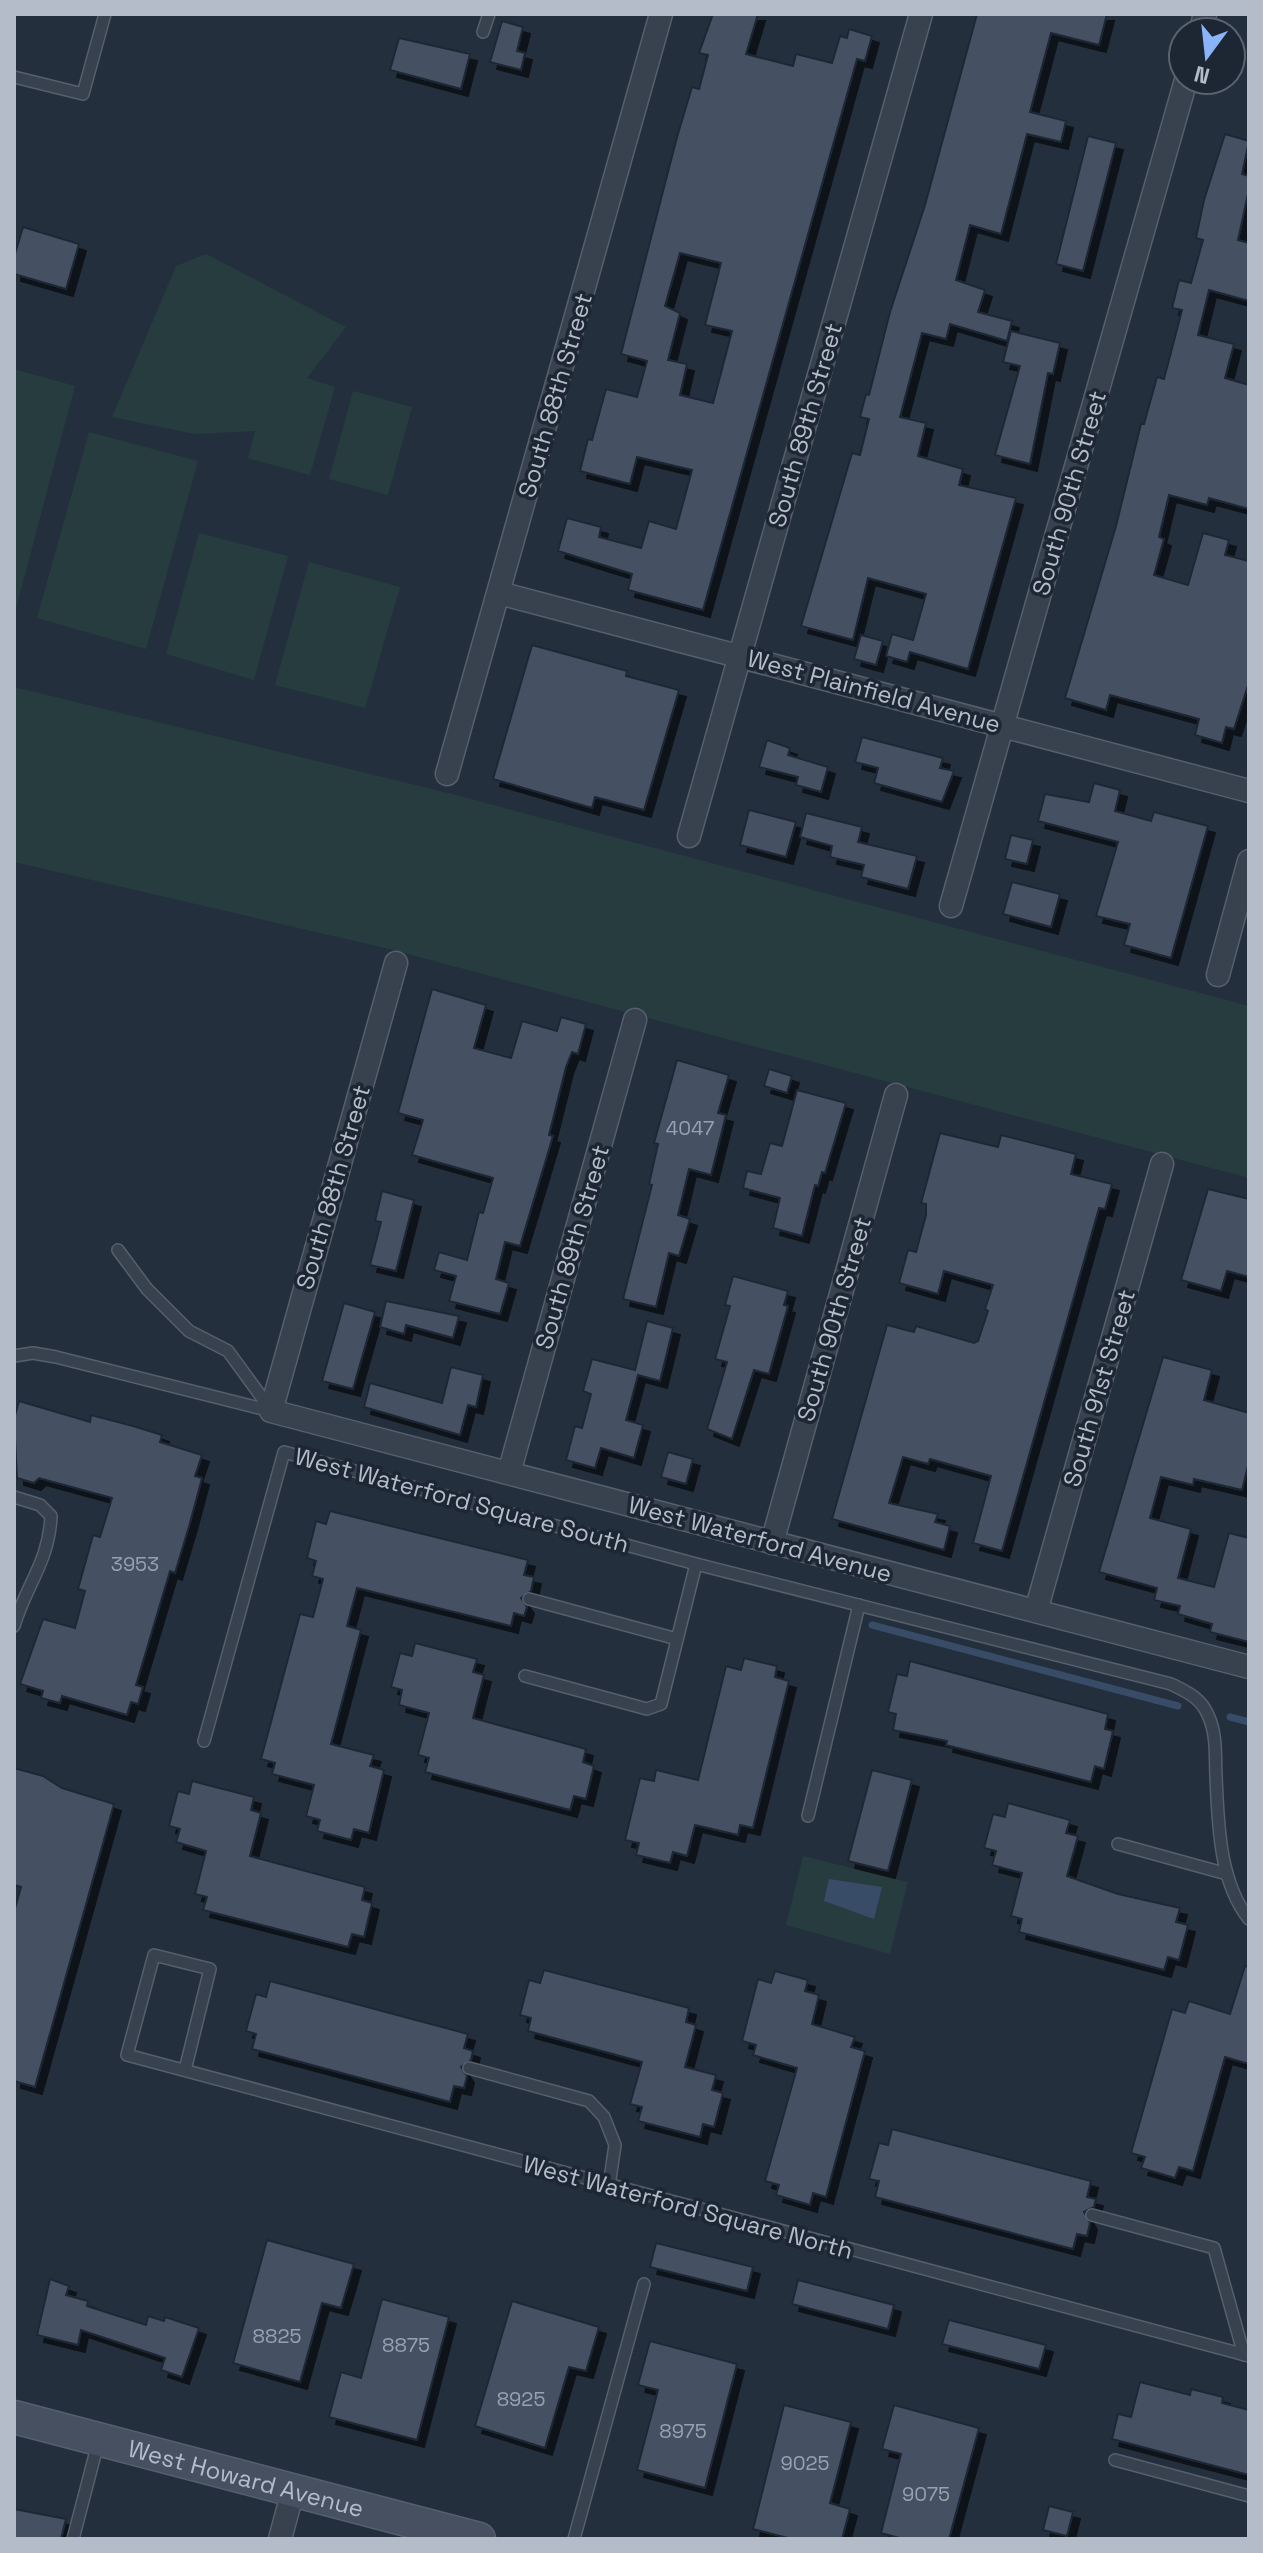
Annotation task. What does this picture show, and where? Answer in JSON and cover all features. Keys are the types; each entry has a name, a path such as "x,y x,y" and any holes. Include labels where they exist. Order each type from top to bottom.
{"street":[{"name":"South 88th Street","path":"447,774 482,640 499,593 661,14"},
{"name":"South 89th Street","path":"689,836 921,14"},
{"name":"South 90th Street","path":"951,906 1181,96"},
{"name":"West Plainfield Avenue","path":"499,593 1249,791"},
{"path":"1218,975 1249,861"},
{"name":"South 88th Street","path":"271,1411 396,963"},
{"name":"South 89th Street","path":"509,1473 635,1020"},
{"name":"South 90th Street","path":"772,1543 896,1095"},
{"name":"South 91st Street","path":"1036,1611 1162,1164"},
{"name":"West Waterford Avenue","path":"271,1411 1249,1667"},
{"name":"West Howard Avenue","path":"14,2417 479,2539"},
{"path":"280,2539 293,2491"}],"lane":[{"path":"14,77 83,94 105,14"},
{"path":"483,32 489,14"},
{"path":"118,1250 147,1289 189,1331 228,1351 271,1411"},
{"path":"14,1356 33,1353 56,1357 271,1411"},
{"name":"West Waterford Square South","path":"204,1741 284,1452 696,1564 1171,1684 1195,1696 1208,1713 1214,1735 1217,1804 1227,1874 1238,1905 1249,1919"},
{"path":"14,1497 40,1505 51,1516 39,1574 20,1604 14,1626"},
{"path":"525,1676 647,1709 661,1704 696,1564"},
{"path":"529,1599 677,1639"},
{"path":"808,1816 859,1605"},
{"path":"1118,1844 1227,1874"},
{"name":"West Waterford Square North","path":"185,2070 210,1969 154,1955 127,2055 1246,2356"},
{"path":"469,2068 589,2101 604,2117 615,2145 609,2186"},
{"path":"1092,2215 1214,2248 1246,2356"},
{"path":"574,2539 644,2284"},
{"path":"73,2539 99,2440"},
{"path":"1115,2460 1249,2496"}],"green space":[{"path":"206,254 346,327 307,378 335,387 310,475 248,458 255,431 195,434 112,417 176,266"},
{"path":"14,369 75,386 15,612 14,611"},
{"path":"353,391 412,407 388,495 329,479"},
{"path":"89,432 198,461 146,649 37,618"},
{"path":"199,533 288,556 254,680 166,654"},
{"path":"309,562 400,587 365,708 275,685"},
{"path":"14,687 452,794 1249,1006 1249,1178 385,948 14,862"},
{"path":"803,1856 908,1882 890,1954 786,1925"}],"water":[{"path":"829,1879 882,1887 874,1919 824,1901"}],"building":[{"path":"713,14 758,14 746,54 793,66 796,54 832,63 840,36 847,38 849,29 872,36 865,61 857,59 703,610 628,590 632,574 558,551 567,518 601,527 599,537 641,548 649,521 676,529 692,470 637,457 630,484 580,471 606,389 637,397 647,361 621,354 677,137 692,87 699,89 708,55 699,53","holes":["680,253 721,263 705,325 732,331 713,403 680,395 687,364 668,360 680,313 665,306"]},
{"path":"977,14 1107,14 1099,45 1051,33 1030,112 1066,121 1061,142 1027,134 1001,234 970,225 956,280 985,290 978,312 1012,321 1007,341 950,324 946,339 922,333 900,417 926,423 918,456 963,469 959,485 1016,498 968,669 910,652 907,662 886,656 892,634 913,640 926,594 868,578 853,640 801,626 852,453 860,455 869,419 860,417 866,394 869,395 890,312 925,205"},
{"path":"502,21 523,27 517,51 525,53 521,70 490,62"},
{"path":"399,38 470,54 461,89 390,70"},
{"path":"1225,134 1249,141 1242,174 1249,176 1249,189 1238,240 1249,243 1249,301 1209,290 1198,335 1234,344 1225,378 1249,385 1249,509 1209,498 1207,505 1169,495 1159,537 1164,539 1154,575 1188,585 1203,533 1229,540 1225,555 1249,561 1249,682 1234,729 1226,727 1222,743 1195,735 1199,719 1110,695 1106,710 1065,698 1116,526 1141,424 1144,424 1157,377 1164,379 1182,310 1172,308 1179,280 1191,283 1203,240 1196,238 1204,200"},
{"path":"1088,136 1116,143 1083,271 1056,264"},
{"path":"23,227 79,244 66,289 14,274 14,257"},
{"path":"1011,331 1060,343 1053,374 1048,373 1030,464 995,455 1020,366 1003,362"},
{"path":"861,635 883,641 876,665 854,659"},
{"path":"532,645 627,671 626,676 679,690 644,810 595,797 592,808 493,779"},
{"path":"862,737 943,758 940,768 954,771 942,802 874,783 878,768 855,762"},
{"path":"767,740 790,748 788,755 828,767 821,792 796,785 798,777 759,767"},
{"path":"1094,783 1120,790 1115,811 1151,821 1154,812 1208,826 1171,958 1124,945 1130,924 1096,916 1118,842 1038,821 1045,794 1089,802"},
{"path":"749,810 796,822 786,857 740,845"},
{"path":"806,813 862,827 858,842 917,856 908,889 861,877 864,865 830,857 832,846 800,837"},
{"path":"1011,835 1033,840 1027,864 1005,859"},
{"path":"1012,882 1060,894 1051,927 1003,914"},
{"path":"432,989 486,1005 474,1048 511,1058 522,1021 557,1031 561,1017 586,1024 578,1054 572,1052 566,1067 549,1135 553,1136 520,1246 505,1242 496,1279 509,1283 500,1314 449,1301 456,1276 434,1270 439,1252 467,1260 479,1212 483,1213 493,1178 412,1155 423,1120 398,1113"},
{"path":"677,1060 729,1075 718,1113 726,1115 711,1175 689,1169 678,1215 690,1219 679,1256 669,1253 656,1307 623,1299 652,1185 649,1184 658,1144 654,1143"},
{"path":"769,1069 792,1076 787,1093 764,1086"},
{"path":"797,1090 846,1103 825,1173 822,1172 818,1186 815,1185 802,1236 773,1228 780,1198 743,1188 747,1171 761,1174 770,1143 782,1146"},
{"path":"940,1133 998,1147 1001,1135 1076,1154 1071,1174 1112,1184 1105,1209 1099,1208 1002,1551 973,1543 991,1476 930,1459 928,1464 903,1457 889,1503 938,1514 935,1522 950,1526 944,1550 832,1519 887,1325 914,1332 916,1326 974,1343 978,1341 988,1311 985,1309 993,1285 944,1271 938,1294 899,1283 908,1250 916,1252 926,1215 926,1204 921,1203"},
{"path":"1208,1189 1249,1199 1249,1277 1227,1271 1221,1291 1181,1280"},
{"path":"382,1191 414,1200 396,1271 370,1265 381,1222 375,1221"},
{"path":"733,1276 788,1291 784,1305 788,1306 769,1374 754,1370 732,1439 707,1429 727,1362 715,1359 730,1306 725,1305"},
{"path":"386,1301 459,1316 453,1338 406,1325 404,1334 380,1327"},
{"path":"344,1303 375,1312 353,1389 322,1381"},
{"path":"647,1321 673,1328 660,1381 638,1375 626,1420 643,1425 634,1458 601,1448 595,1468 566,1460 575,1426 582,1428 591,1394 583,1391 592,1359 635,1370"},
{"path":"1163,1357 1212,1370 1204,1400 1249,1413 1249,1462 1242,1490 1194,1479 1193,1485 1161,1477 1150,1518 1191,1529 1178,1578 1214,1587 1229,1533 1249,1538 1249,1642 1210,1632 1212,1624 1178,1614 1180,1606 1154,1600 1157,1588 1099,1572"},
{"path":"451,1367 483,1375 476,1407 468,1405 460,1435 364,1407 370,1383 442,1403"},
{"path":"19,1401 90,1422 91,1415 133,1426 162,1435 160,1442 202,1455 195,1476 202,1478 190,1523 175,1573 170,1571 136,1685 143,1687 138,1704 131,1702 127,1715 62,1696 60,1703 41,1698 43,1691 20,1684 43,1619 75,1628 85,1591 78,1589 93,1535 100,1537 112,1498 39,1478 34,1483 17,1478 14,1419"},
{"path":"668,1452 693,1459 686,1484 661,1477"},
{"path":"330,1511 528,1560 524,1575 534,1577 531,1591 521,1598 527,1607 524,1616 514,1613 511,1626 357,1588 347,1626 361,1630 331,1744 374,1755 370,1766 384,1770 369,1833 354,1829 351,1840 317,1831 320,1820 306,1816 314,1785 272,1774 275,1763 261,1759 300,1614 313,1617 323,1579 312,1576 316,1561 307,1558 316,1521 326,1524"},
{"path":"415,1643 477,1659 473,1672 484,1675 473,1718 586,1749 583,1762 594,1766 586,1799 574,1796 570,1810 425,1772 429,1758 418,1755 429,1713 399,1705 402,1690 391,1687 400,1653 412,1656"},
{"path":"744,1658 777,1666 775,1677 789,1681 753,1828 740,1825 738,1835 695,1825 687,1856 673,1852 670,1863 636,1855 639,1843 625,1840 640,1778 654,1781 656,1770 698,1780 726,1666 741,1670"},
{"path":"910,1661 1108,1714 1105,1729 1113,1731 1104,1769 1095,1766 1091,1782 946,1745 947,1741 893,1730 896,1714 888,1712 897,1674 907,1676"},
{"path":"14,1768 43,1776 62,1788 114,1804 35,2087 14,2081 14,1912 21,1887 14,1885"},
{"path":"872,1770 912,1780 888,1871 848,1861"},
{"path":"192,1781 254,1797 251,1810 261,1813 250,1856 365,1887 362,1900 372,1903 364,1937 352,1934 348,1947 203,1910 207,1897 195,1894 206,1851 176,1842 180,1829 169,1826 178,1791 189,1794"},
{"path":"1008,1803 1070,1820 1066,1833 1078,1836 1067,1876 1118,1894 1180,1908 1176,1922 1188,1925 1179,1960 1168,1957 1164,1970 1019,1932 1022,1919 1011,1916 1022,1873 992,1865 996,1851 984,1848 993,1814 1005,1817"},
{"path":"1245,1966 1249,1967 1249,2064 1225,2057 1193,2171 1179,2167 1175,2178 1141,2168 1145,2157 1131,2153 1172,2009 1185,2013 1189,2001 1230,2014"},
{"path":"544,1970 689,2008 686,2022 696,2025 685,2067 716,2075 712,2090 723,2093 714,2127 703,2124 700,2137 638,2121 642,2107 630,2104 642,2062 528,2031 531,2018 520,2015 529,1980 540,1983"},
{"path":"775,1971 808,1980 805,1991 819,1995 812,2024 855,2037 851,2047 865,2051 826,2197 813,2193 810,2205 776,2195 779,2185 765,2181 797,2068 753,2055 756,2045 742,2041 758,1979 771,1983"},
{"path":"270,1981 468,2034 464,2048 473,2051 471,2060 461,2067 467,2076 464,2088 454,2086 450,2102 252,2049 256,2034 246,2031 256,1994 266,1997"},
{"path":"892,2129 1091,2181 1087,2197 1096,2199 1094,2207 1084,2212 1090,2223 1087,2236 1077,2234 1073,2249 875,2197 879,2181 869,2179 879,2143 888,2145"},
{"path":"267,2240 354,2264 341,2308 322,2303 300,2382 233,2363"},
{"path":"656,2243 753,2267 747,2291 650,2267"},
{"path":"50,2279 69,2286 66,2295 88,2301 87,2306 146,2325 148,2316 164,2321 165,2317 199,2328 182,2377 161,2370 165,2358 81,2330 78,2345 37,2335"},
{"path":"798,2280 894,2305 888,2329 792,2304"},
{"path":"382,2299 449,2317 417,2440 329,2417 341,2372 361,2378"},
{"path":"512,2301 599,2327 586,2371 569,2367 545,2448 475,2426"},
{"path":"949,2320 1046,2345 1039,2369 942,2344"},
{"path":"650,2341 737,2364 705,2488 637,2470 658,2390 638,2385"},
{"path":"1140,2382 1190,2395 1191,2389 1223,2397 1222,2403 1249,2410 1249,2475 1112,2439 1118,2414 1131,2417"},
{"path":"784,2405 851,2422 830,2503 850,2509 842,2539 792,2539 753,2529"},
{"path":"894,2405 979,2428 949,2539 903,2539 881,2533 901,2454 882,2449"},
{"path":"1049,2506 1073,2512 1067,2536 1043,2530"},
{"path":"14,2509 66,2519 61,2539 14,2539"}],"waterway":[{"path":"872,1625 1178,1706"},
{"path":"1230,1717 1249,1722"}]}
